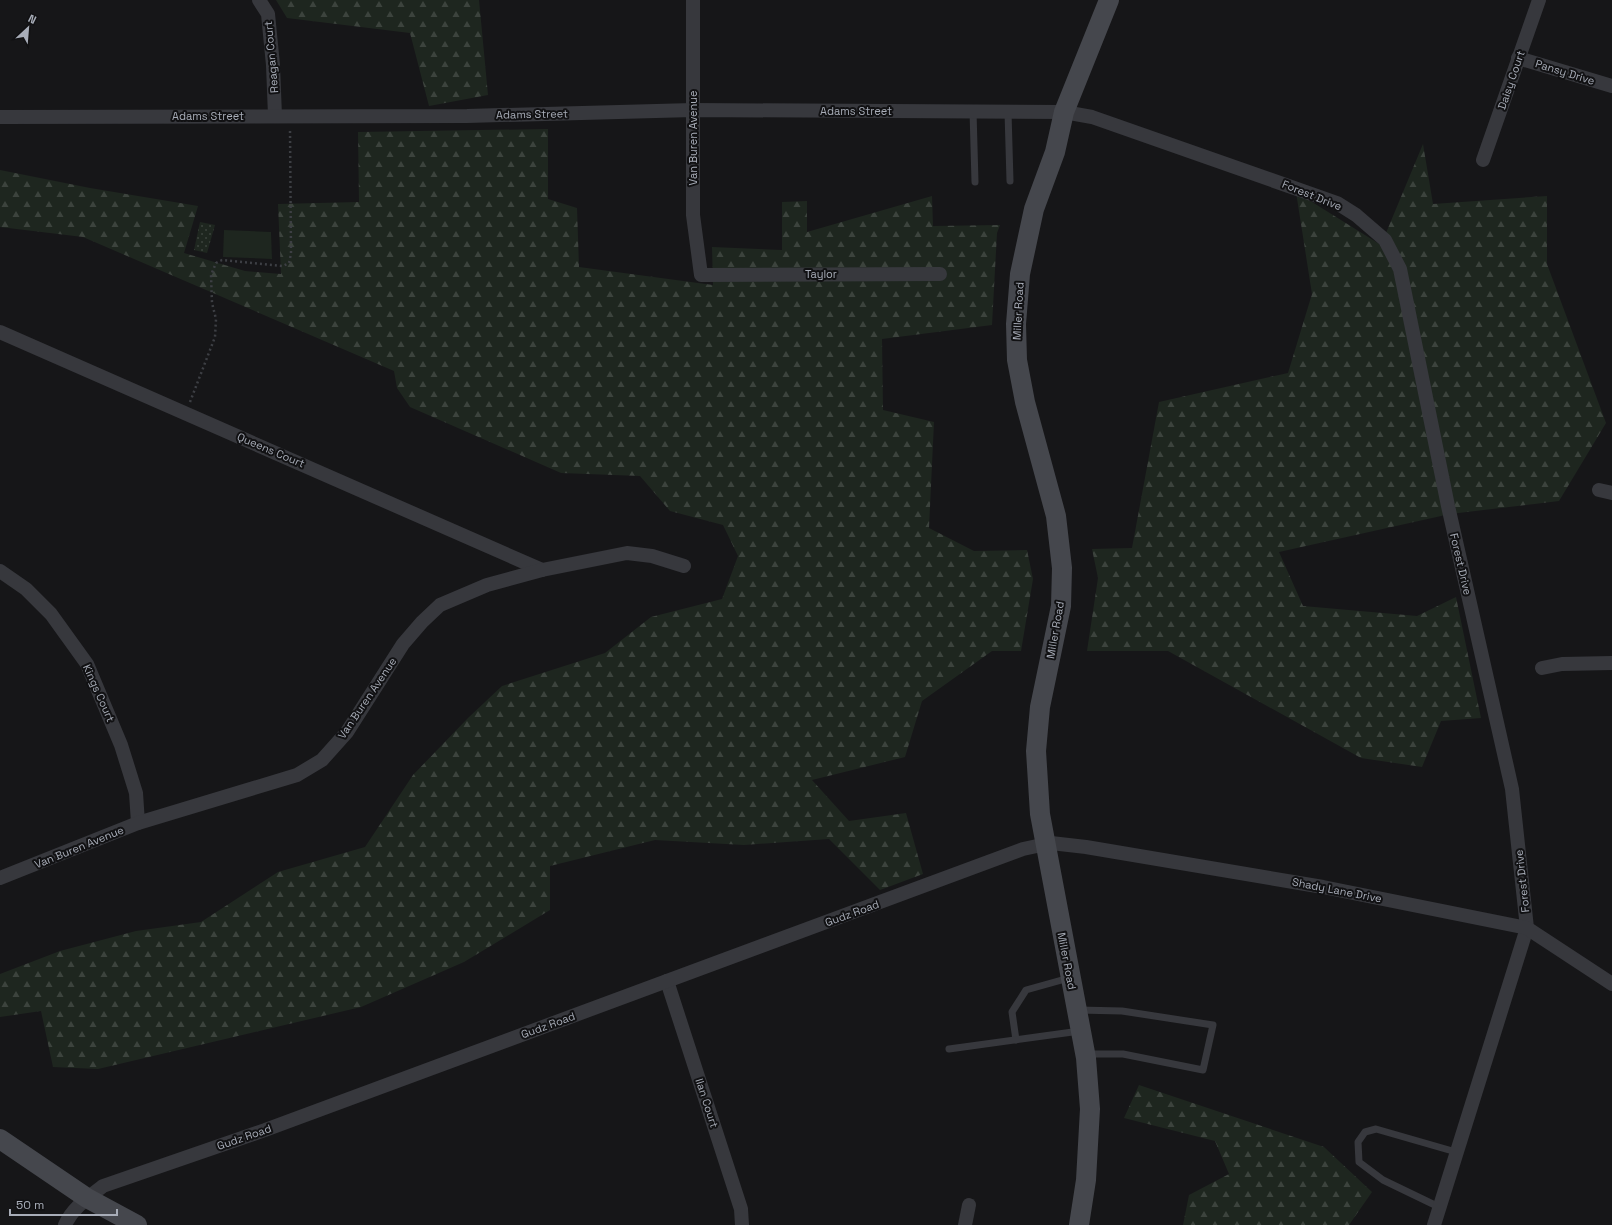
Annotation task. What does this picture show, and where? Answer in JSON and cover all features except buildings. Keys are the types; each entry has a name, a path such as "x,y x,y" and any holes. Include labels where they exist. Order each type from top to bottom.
{"street":[{"name":"Reagan Court","path":"259,0 268,14 273,64 275,116"},
{"name":"Van Buren Avenue","path":"693,0 693,216 701,275"},
{"name":"Miller Road","path":"1079,1225 1086,1180 1090,1109 1085,1054 1040,814 1036,751 1040,707 1061,606 1062,568 1056,516 1025,402 1017,360 1016,324 1020,274 1028,231 1055,152 1064,112 1109,0"},
{"name":"Daisy Court","path":"1483,160 1538,0"},
{"name":"Pansy Drive","path":"1518,58 1612,86"},
{"name":"Adams Street","path":"0,117 467,116 693,110 1064,112"},
{"name":"Forest Drive","path":"1064,112 1092,117 1337,203 1356,215 1385,240 1400,268 1448,506 1512,789 1527,928 1434,1225"},
{"name":"Taylor","path":"701,275 940,274"},
{"name":"Queens Court","path":"0,332 542,570"},
{"name":"Van Buren Avenue","path":"0,878 138,823 297,775 322,760 347,732 403,644 422,622 440,605 487,585 542,570 627,553 652,556 684,566"},
{"name":"Kings Court","path":"0,571 26,589 51,614 87,664 122,744 136,793 138,823"},
{"path":"1542,668 1562,664 1612,663"},
{"name":"Shady Lane Drive","path":"1045,844 1051,843 1086,847 1323,887 1527,928 1612,984"},
{"name":"Gudz Road","path":"65,1225 68,1217 87,1198 103,1186 272,1128 1023,849 1045,844"},
{"name":"Ilan Court","path":"668,981 741,1209 742,1225"},
{"path":"0,1139 87,1198 137,1225"},
{"path":"965,1225 969,1205"}],"lane":[{"path":"974,111 975,182"},
{"path":"1008,112 1010,181"},
{"path":"1016,1040 1012,1012 1026,990 1070,978"},
{"path":"1076,1010 1122,1011 1213,1025 1203,1070 1123,1054 1085,1054"},
{"path":"949,1049 1081,1031"},
{"path":"1439,1207 1383,1180 1360,1162 1358,1142 1365,1132 1376,1129 1456,1152"}],"path":[{"path":"186,413 215,337 216,319 212,303 211,275 216,263 222,260 282,266 289,263 291,254 290,116"}],"green space":[{"path":"276,0 479,0 488,95 429,106 410,33 287,18"},
{"path":"548,129 548,199 577,208 579,267 713,285 712,247 782,250 782,202 807,201 807,232 932,196 933,226 1000,225 997,233 992,325 882,339 883,410 934,422 929,528 974,551 1027,550 1033,579 1021,651 992,651 922,701 905,757 812,780 849,821 906,813 923,874 880,890 829,839 744,845 655,840 550,866 550,910 464,962 361,1007 98,1069 53,1067 41,1011 0,1017 0,974 60,951 136,931 201,922 278,872 365,847 413,775 468,718 502,686 605,653 651,617 722,599 738,556 723,525 670,511 640,476 561,473 410,407 397,388 394,371 83,237 0,227 0,170 90,188 198,206 184,253 245,271 281,274 278,204 359,202 358,132"},
{"path":"1423,144 1433,204 1547,196 1547,264 1606,423 1559,501 1450,514 1279,552 1303,606 1417,616 1456,597 1481,718 1441,721 1422,767 1361,758 1168,651 1087,651 1098,578 1092,549 1132,548 1159,402 1288,373 1312,294 1296,192 1381,245"},
{"path":"200,222 215,225 207,253 194,250"},
{"path":"224,230 271,232 272,259 223,257"},
{"path":"1139,1085 1324,1147 1372,1192 1349,1225 1183,1225 1189,1195 1229,1174 1215,1141 1124,1118"}]}
